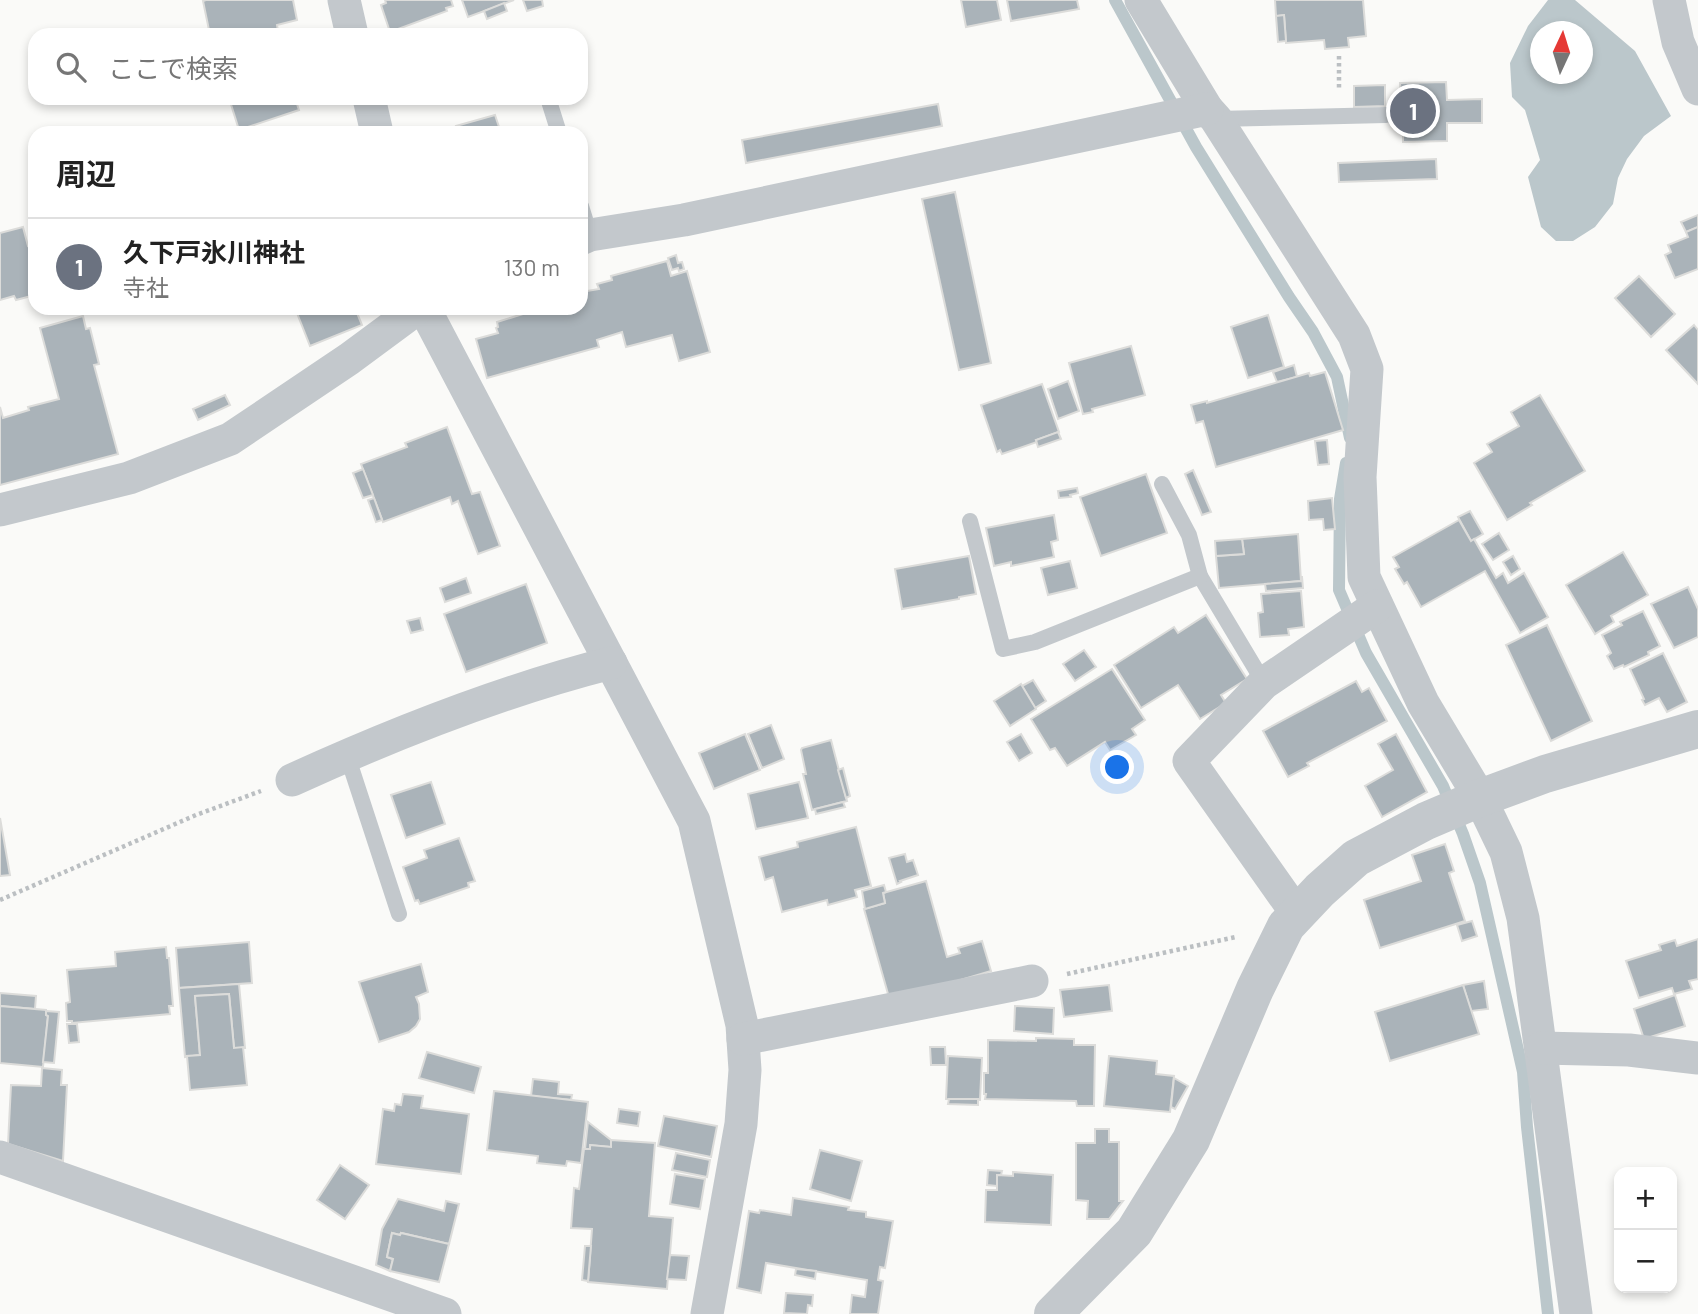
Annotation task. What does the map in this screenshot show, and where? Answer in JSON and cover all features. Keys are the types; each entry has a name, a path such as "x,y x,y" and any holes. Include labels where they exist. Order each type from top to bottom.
{"street":[{"path":"345,0 351,28"},
{"path":"1669,0 1678,42 1698,89"},
{"path":"1147,4 1212,114 1354,335 1367,369 1360,478 1364,577 1423,703 1480,799 1506,852 1523,918 1576,1314"},
{"path":"371,105 375,126"},
{"path":"588,227 684,220 1212,114"},
{"path":"0,510 129,478 230,439 349,359 409,315"},
{"path":"428,315 694,821 742,1025 745,1070 741,1124 706,1314"},
{"path":"1291,920 1189,761 1264,683 1377,606"},
{"path":"292,780 422,724 569,674 611,663"},
{"path":"1053,1314 1134,1232 1191,1140 1255,989 1291,920 1320,890 1356,859 1426,821 1545,775 1698,729"},
{"path":"743,1039 1032,981"},
{"path":"1541,1048 1629,1050 1698,1058"},
{"path":"0,1157 445,1314"}],"lane":[{"path":"550,105 557,126"},
{"path":"1212,114 1386,115"},
{"path":"1162,484 1189,536 1200,576 1264,683"},
{"path":"970,521 1003,649 1035,642 1200,576"},
{"path":"347,755 399,914"}],"path":[{"path":"0,900 196,816 292,780"},
{"path":"1032,981 1291,920"}],"shaded area":[{"path":"1548,0 1575,0 1635,51 1671,116 1644,136 1627,159 1618,178 1613,204 1595,227 1573,241 1556,241 1541,227 1528,177 1540,160 1525,110 1512,97 1510,63 1530,23 1530,84 1593,84 1593,21 1532,21"}],"building":[{"path":"293,0 297,20 277,25 278,28 209,28 203,1"},
{"path":"385,0 451,0 453,6 446,8 447,11 401,28 389,28 381,5 386,3"},
{"path":"462,0 514,0 468,17"},
{"path":"523,0 542,0 543,6 527,11"},
{"path":"961,0 997,0 1001,20 966,27"},
{"path":"1007,0 1077,0 1079,9 1011,21"},
{"path":"1275,0 1363,0 1366,36 1348,38 1349,47 1325,49 1324,40 1286,43 1284,15 1276,16"},
{"path":"504,3 507,11 487,19 484,11"},
{"path":"1284,15 1286,41 1278,42 1276,16"},
{"path":"1446,82 1447,100 1482,99 1482,123 1447,123 1447,141 1403,142 1403,126 1395,126 1395,99 1401,100 1400,83"},
{"path":"1385,85 1385,106 1354,107 1354,86"},
{"path":"938,104 942,126 746,163 742,140"},
{"path":"231,105 297,105 299,110 251,126 238,126"},
{"path":"495,115 499,126 456,126"},
{"path":"1436,159 1437,179 1339,182 1338,163"},
{"path":"955,192 991,363 959,370 922,199"},
{"path":"1698,215 1698,227 1686,232 1681,222"},
{"path":"23,227 28,246 28,297 16,300 14,296 0,300 0,233"},
{"path":"1698,227 1698,269 1675,278 1665,255 1671,252 1668,245 1688,237 1686,232"},
{"path":"676,255 678,263 682,262 684,269 679,271 678,268 672,270 668,258"},
{"path":"667,261 671,276 687,271 710,352 679,361 672,335 626,347 622,332 597,340 599,347 487,378 476,339 498,333 497,322 520,315 588,315 588,291 599,289 597,284 612,280 611,276"},
{"path":"1639,276 1675,314 1651,337 1615,298"},
{"path":"298,315 358,315 362,325 310,346"},
{"path":"1268,315 1284,367 1248,378 1231,327"},
{"path":"83,316 86,329 90,328 99,364 94,365 118,454 0,485 0,407 3,418 29,410 28,407 59,399 40,328"},
{"path":"1694,325 1698,330 1698,384 1666,350"},
{"path":"1131,346 1145,395 1092,409 1093,412 1083,414 1069,363"},
{"path":"1294,365 1297,377 1277,382 1273,372"},
{"path":"1325,372 1343,430 1216,467 1203,421 1196,423 1191,405 1207,403 1309,373 1310,376"},
{"path":"1068,381 1079,411 1058,419 1048,389"},
{"path":"1042,384 1059,432 1002,454 1000,450 997,452 981,405"},
{"path":"225,395 230,405 198,420 193,409"},
{"path":"1540,395 1585,471 1530,503 1532,505 1507,520 1474,463 1492,452 1487,444 1519,426 1511,412"},
{"path":"447,427 472,494 480,492 500,546 478,554 458,501 452,504 450,497 383,522 361,464 407,447 405,443"},
{"path":"1058,432 1061,439 1038,447 1036,440"},
{"path":"1327,440 1329,464 1318,465 1315,441"},
{"path":"363,469 373,495 363,498 353,473"},
{"path":"1193,470 1211,512 1202,515 1185,474"},
{"path":"1146,474 1167,533 1101,556 1080,497"},
{"path":"1077,488 1078,493 1070,495 1071,497 1059,498 1058,491"},
{"path":"374,498 382,520 376,522 368,500"},
{"path":"1332,498 1335,529 1324,530 1323,519 1309,520 1308,501"},
{"path":"1470,511 1483,534 1471,541 1458,517"},
{"path":"1054,515 1058,540 1051,542 1054,557 1011,566 1011,562 994,566 986,528"},
{"path":"1459,520 1471,541 1474,539 1496,578 1503,573 1508,583 1524,573 1548,617 1520,633 1485,571 1421,607 1407,582 1404,584 1395,569 1399,567 1393,557"},
{"path":"1499,533 1509,550 1493,560 1482,544"},
{"path":"1298,534 1301,581 1219,588 1216,556 1244,554 1242,539"},
{"path":"1242,539 1244,554 1216,556 1215,541"},
{"path":"1623,552 1648,595 1611,616 1614,622 1595,634 1566,585"},
{"path":"969,556 976,594 902,609 895,569"},
{"path":"1513,556 1520,569 1511,575 1503,562"},
{"path":"1070,561 1077,588 1048,595 1041,568"},
{"path":"1301,577 1303,588 1266,591 1265,584 1301,581"},
{"path":"466,578 471,593 445,602 440,588"},
{"path":"526,584 547,643 466,672 444,614"},
{"path":"1688,587 1698,609 1698,637 1674,648 1651,604"},
{"path":"1301,591 1304,627 1288,629 1289,635 1260,637 1258,613 1263,612 1261,594"},
{"path":"1643,611 1660,646 1648,652 1649,655 1614,669 1607,656 1611,653 1602,635 1622,625 1620,622"},
{"path":"1206,615 1247,679 1221,695 1226,703 1200,719 1178,685 1141,708 1114,665 1174,627 1178,633"},
{"path":"420,618 423,630 411,633 407,621"},
{"path":"1547,625 1592,721 1551,741 1506,645"},
{"path":"1084,650 1096,667 1075,681 1063,664"},
{"path":"1663,653 1687,702 1667,712 1659,698 1645,705 1630,669"},
{"path":"1112,669 1145,720 1132,729 1136,735 1110,750 1105,742 1067,766 1055,748 1050,750 1031,719"},
{"path":"1033,680 1046,701 1035,708 1022,686"},
{"path":"1356,681 1362,692 1369,688 1387,721 1307,763 1309,766 1288,777 1263,731"},
{"path":"1021,684 1036,709 1010,726 994,701"},
{"path":"771,725 784,759 762,768 748,734"},
{"path":"745,734 760,770 714,789 699,753"},
{"path":"1021,734 1032,753 1019,761 1007,742"},
{"path":"1396,734 1427,792 1382,817 1365,786 1393,770 1378,744"},
{"path":"831,740 847,801 812,810 803,774 806,774 801,750"},
{"path":"843,768 850,796 846,798 838,770"},
{"path":"431,782 445,824 406,838 391,795"},
{"path":"799,782 808,818 756,829 748,794"},
{"path":"843,802 845,807 816,814 815,809"},
{"path":"0,818 10,875 0,876"},
{"path":"856,827 871,886 855,890 857,897 828,905 827,900 782,912 773,877 765,880 759,857 798,847 797,842"},
{"path":"459,838 475,881 468,883 469,887 420,904 418,900 415,901 403,867 427,858 424,850"},
{"path":"1445,844 1454,871 1449,873 1465,921 1380,948 1364,900 1421,881 1412,855"},
{"path":"905,854 907,862 913,860 918,875 897,884 889,858"},
{"path":"926,881 947,957 960,953 958,948 982,941 991,971 890,1001 864,909 885,903 883,893"},
{"path":"884,885 885,903 865,909 862,891"},
{"path":"1472,921 1477,936 1462,941 1457,925"},
{"path":"1698,939 1698,979 1689,981 1692,989 1674,994 1672,988 1639,998 1626,961 1661,950 1659,945 1675,940 1677,946"},
{"path":"249,942 252,983 179,988 176,948"},
{"path":"166,947 173,1006 169,1006 170,1014 72,1023 67,1021 66,1003 70,1002 67,970 116,966 115,952"},
{"path":"421,964 428,992 416,997 420,1019 409,1032 379,1042 359,982"},
{"path":"1484,981 1488,1009 1471,1011 1463,985"},
{"path":"239,984 245,1048 234,1048 229,994 195,996 200,1055 185,1057 179,988"},
{"path":"1109,985 1112,1011 1064,1017 1060,990"},
{"path":"1463,985 1479,1034 1390,1061 1375,1012"},
{"path":"0,993 36,996 35,1009 0,1006"},
{"path":"229,994 234,1048 243,1047 247,1085 190,1090 187,1056 200,1055 195,996"},
{"path":"1675,995 1685,1026 1644,1039 1634,1009"},
{"path":"0,1006 46,1010 48,1016 43,1067 0,1063"},
{"path":"1015,1006 1054,1008 1053,1034 1014,1031"},
{"path":"46,1011 59,1012 54,1063 43,1062 48,1016"},
{"path":"67,1024 77,1024 79,1042 69,1043"},
{"path":"1036,1038 1074,1039 1074,1045 1095,1045 1094,1106 1077,1106 1076,1101 985,1099 984,1073 988,1073 988,1040 1036,1041"},
{"path":"930,1047 945,1047 946,1065 931,1065"},
{"path":"427,1052 481,1067 474,1093 419,1078"},
{"path":"948,1056 982,1058 980,1100 946,1099"},
{"path":"1109,1056 1157,1061 1156,1074 1174,1076 1170,1112 1104,1106"},
{"path":"42,1068 62,1070 61,1085 67,1085 63,1161 8,1144 11,1085 41,1086"},
{"path":"1174,1078 1188,1086 1175,1109 1171,1107"},
{"path":"533,1079 559,1082 558,1094 572,1095 571,1100 531,1096"},
{"path":"494,1091 588,1102 581,1163 567,1161 566,1166 537,1163 538,1156 487,1150"},
{"path":"403,1094 423,1096 421,1108 469,1114 461,1174 376,1164 383,1109 394,1111 395,1104 401,1105"},
{"path":"949,1099 978,1099 978,1105 948,1104"},
{"path":"619,1109 640,1112 638,1126 617,1123"},
{"path":"664,1116 717,1126 711,1157 658,1146"},
{"path":"588,1122 611,1140 611,1147 590,1145 590,1149 585,1149"},
{"path":"1095,1129 1109,1129 1109,1142 1119,1142 1119,1201 1123,1201 1109,1219 1087,1219 1088,1201 1076,1200 1076,1143 1095,1143"},
{"path":"611,1140 655,1143 649,1216 673,1218 667,1289 588,1282 592,1229 571,1228 574,1188 579,1189 584,1149 590,1149 590,1145 611,1147"},
{"path":"820,1150 862,1161 851,1201 810,1189"},
{"path":"676,1153 710,1160 707,1177 672,1170"},
{"path":"340,1165 369,1185 345,1219 317,1200"},
{"path":"988,1170 1002,1171 1001,1175 997,1175 997,1186 987,1185"},
{"path":"1013,1172 1053,1175 1051,1225 985,1222 986,1190 997,1190 997,1175 1013,1176"},
{"path":"675,1174 705,1179 700,1209 670,1204"},
{"path":"793,1198 849,1207 848,1210 866,1212 866,1217 893,1221 885,1268 880,1267 878,1280 883,1281 878,1314 850,1314 852,1295 865,1297 867,1280 766,1263 761,1293 737,1288 749,1211 791,1215"},
{"path":"398,1199 444,1211 446,1201 459,1204 449,1244 392,1233 387,1257 393,1259 390,1271 376,1265 382,1229"},
{"path":"392,1233 449,1244 439,1282 390,1271 393,1259 387,1257"},
{"path":"585,1246 591,1246 588,1281 582,1280"},
{"path":"670,1255 689,1256 686,1280 667,1279"},
{"path":"796,1269 816,1271 815,1279 795,1275"},
{"path":"786,1293 813,1295 812,1306 808,1305 807,1314 784,1313"}],"waterway":[{"path":"1115,0 1196,147 1313,332 1337,377 1350,438"},
{"path":"1346,463 1340,499 1339,590 1366,653 1443,786 1480,883 1523,1072 1548,1314"}],"place":[{"name":"久下戸氷川神社","path":"1413,111"}]}
